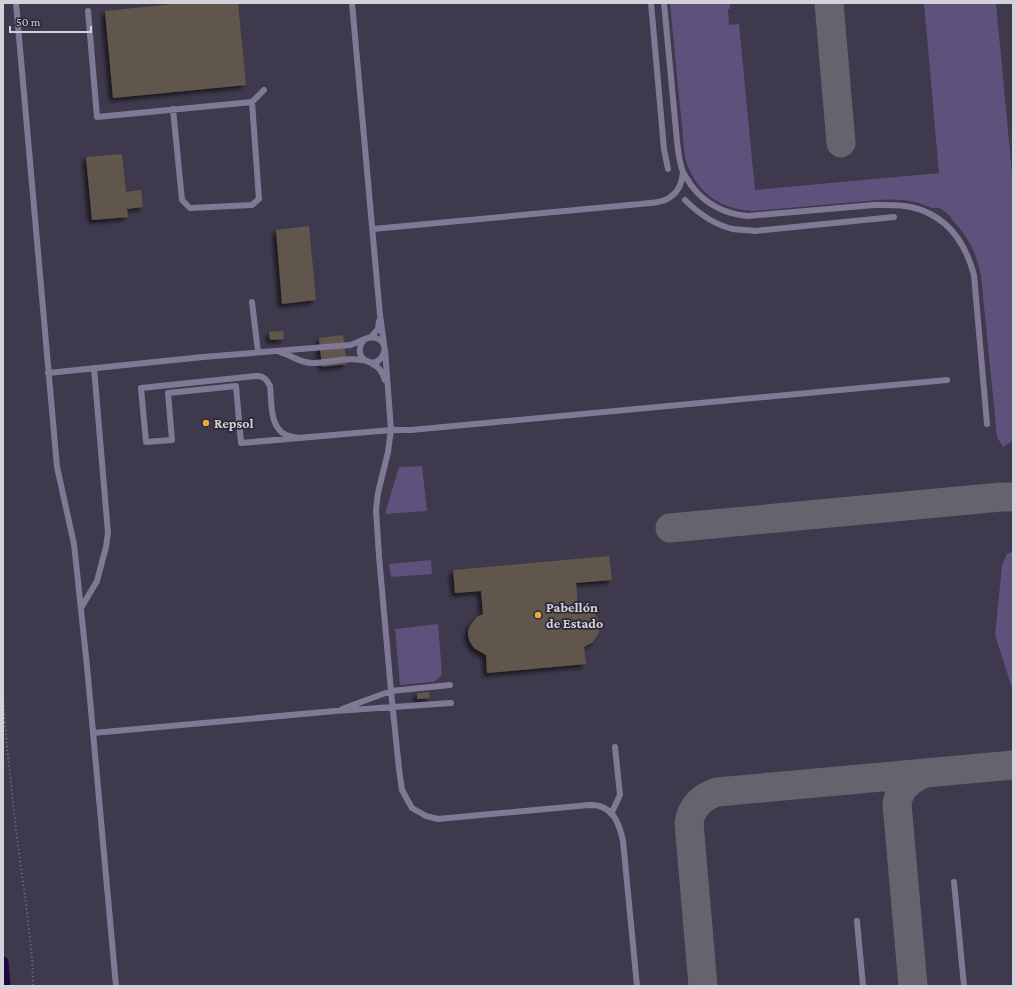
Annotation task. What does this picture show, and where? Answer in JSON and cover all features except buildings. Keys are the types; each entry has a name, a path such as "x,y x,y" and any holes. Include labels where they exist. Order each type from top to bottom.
{"lane":[{"path":"16,3 57,467 74,544 116,986"},
{"path":"352,3 380,315 385,348 391,430 376,510 391,691 402,790 412,808 426,816 438,819 590,804 600,806 611,814 615,818 620,828 623,841 637,986"},
{"path":"651,3 664,149 668,169"},
{"path":"373,229 640,204 665,200 678,190 683,172 678,148 664,3"},
{"path":"88,11 97,117 252,102 264,90"},
{"path":"173,110 182,200 190,208 252,205 259,199 252,102"},
{"path":"683,172 693,187 711,205 726,212 741,215 759,216 874,205 900,205 918,209 936,217 951,230 963,245 968,255 974,275 988,424"},
{"path":"685,200 692,208 714,222 733,229 755,231 894,217"},
{"path":"874,205 875,219"},
{"path":"252,302 258,352"},
{"path":"48,373 258,352 350,345 368,338 377,338 385,348 384,355 380,360 375,362 369,362 362,357 360,345 368,338 378,329 380,315"},
{"path":"274,351 311,363 354,360 369,362 381,370 387,389"},
{"path":"81,608 97,581 108,533 94,368"},
{"path":"299,438 288,436 276,426 270,386 268,382 260,376 141,388 146,442 172,440 168,393 236,386 241,443 299,438 391,430 411,430 947,380"},
{"path":"335,712 391,691 450,685"},
{"path":"93,734 451,703"},
{"path":"611,814 620,795 615,747"},
{"path":"954,882 964,986"},
{"path":"857,921 863,986"}],"path":[{"path":"3,698 17,838 32,957 33,986"}],"shaded area":[{"path":"3,3 1013,3 1013,986 3,986"},
{"path":"670,3 730,3 730,9 728,9 729,25 739,24 755,190 939,173 924,3 996,3 1013,185 1012,441 1003,447 997,437 981,276 972,247 960,228 940,208 932,208 906,200 883,200 753,211 729,207 710,196 695,180 689,170 685,158"},
{"path":"422,466 427,511 385,514 399,467"},
{"path":"1013,551 1013,691 995,635 1002,565 1007,554"},
{"path":"431,560 432,574 391,577 389,564"},
{"path":"438,624 442,674 433,682 400,685 395,629"}],"waterway":[{"path":"3,962 5,986"}],"taxiway":[{"path":"829,3 841,143"},
{"path":"670,528 1013,497"},
{"path":"703,986 689,823 692,812 702,800 717,792 1013,765"},
{"path":"913,986 897,804 903,788 915,778 926,773"}],"place":[{"name":"Repsol","path":"206,423"},
{"name":"Pabellón de Estado","path":"538,615"}]}
